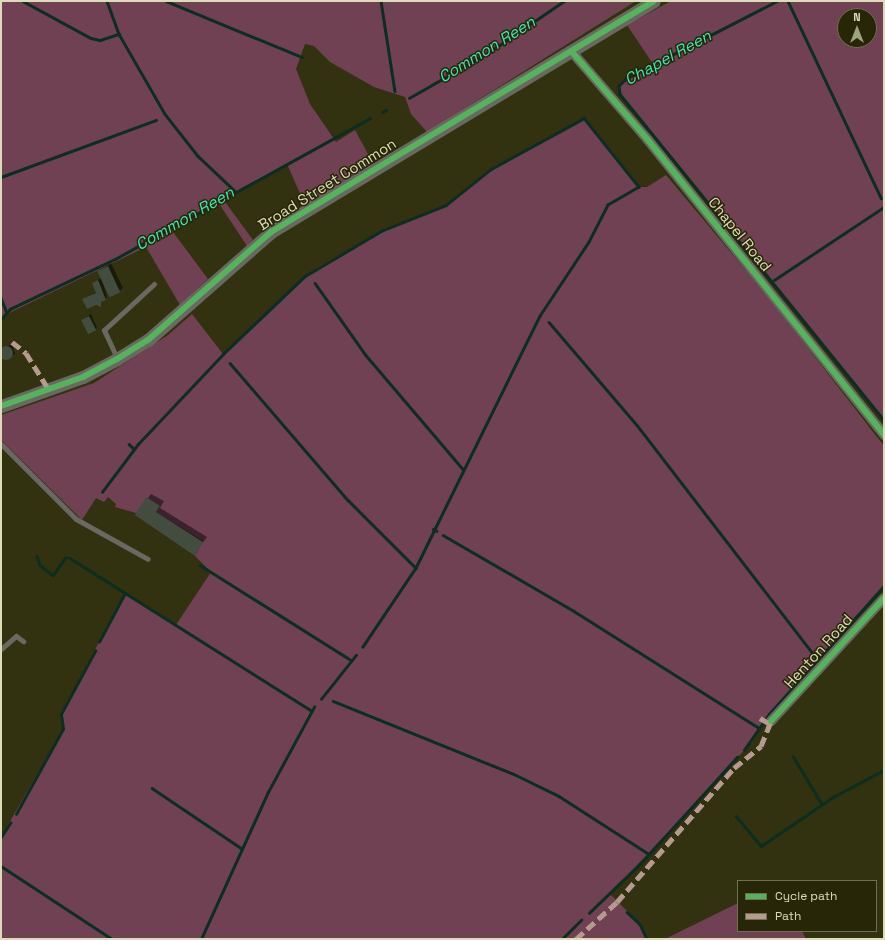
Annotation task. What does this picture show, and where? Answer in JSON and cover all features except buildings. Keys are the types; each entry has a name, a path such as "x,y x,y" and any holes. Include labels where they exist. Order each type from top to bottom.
{"street":[{"name":"Broad Street Common","path":"1,406 83,377 117,360 148,340 271,232 572,52 654,1"},
{"name":"Chapel Road","path":"572,52 648,140 884,435"},
{"name":"Henton Road","path":"771,721 884,598"}],"lane":[{"path":"117,360 104,330 154,284"},
{"path":"1,444 76,519 148,559"},
{"path":"1,650 16,636 23,642"}],"shaded area":[{"path":"1,1 636,1 427,132 411,114 405,97 374,87 330,62 314,46 305,44 296,69 310,104 336,142 355,130 374,165 306,207 287,164 223,199 253,240 247,246 218,202 173,232 208,279 180,305 146,247 11,312 1,321"},
{"path":"671,1 884,1 884,420 620,94 619,86 626,79 653,64 627,25"},
{"path":"584,118 639,187 647,187 666,175 770,299 884,446 884,586 769,714 752,742 610,894 640,924 647,939 1,939 1,837 63,729 61,714 125,593 176,625 211,572 195,556 203,541 156,512 160,506 136,513 115,507 116,504 108,497 104,502 96,498 82,520 1,440 1,415 94,383 168,335 192,314 223,354 315,269 381,231 446,205 491,169"},
{"path":"737,903 737,932 802,932 806,939 665,939"}],"waterway":[{"path":"23,1 91,38 100,40 119,34"},
{"path":"107,1 119,34 165,114 198,156 234,190"},
{"path":"166,1 302,57"},
{"path":"381,1 395,91"},
{"name":"Common Reen","path":"409,98 488,53 564,1"},
{"name":"Chapel Reen","path":"778,1 626,79 619,86 620,94 884,420"},
{"path":"788,1 881,198"},
{"path":"382,112 386,110"},
{"name":"Common Reen","path":"1,319 10,309 115,259 370,118"},
{"path":"102,492 138,444 223,354 305,276 381,231 446,205 491,169 584,118 639,187 608,205 589,242 540,316 416,568 363,647"},
{"path":"1,177 156,120"},
{"path":"774,280 884,207"},
{"path":"315,283 365,354 463,469"},
{"path":"1,298 7,313"},
{"path":"549,322 637,425 818,660"},
{"path":"230,363 348,500 416,568"},
{"path":"129,444 134,449"},
{"path":"433,529 437,531"},
{"path":"443,535 574,611 759,728"},
{"path":"37,556 40,565 53,575 65,558 70,558 312,711"},
{"path":"200,565 351,660"},
{"path":"744,750 769,714 884,586"},
{"path":"99,642 125,593"},
{"path":"16,814 63,729 61,714 95,651"},
{"path":"321,699 356,655"},
{"path":"333,701 514,774 559,796 649,854"},
{"path":"201,939 268,792 314,707"},
{"path":"793,756 822,804"},
{"path":"589,913 641,863 737,757"},
{"path":"736,816 761,846 833,797 884,770"},
{"path":"152,788 241,848"},
{"path":"1,837 10,823"},
{"path":"1,866 112,939"},
{"path":"627,912 640,924 647,939"},
{"path":"562,939 581,920"}],"marked path":[{"path":"12,342 26,353 49,390"},
{"path":"760,718 770,724"},
{"path":"576,939 617,902 734,768 761,746 771,721"}],"cycle path":[{"path":"1,406 83,377 148,340 271,232 654,1"},
{"path":"572,52 648,140 884,435"},
{"path":"771,721 884,598"}]}
